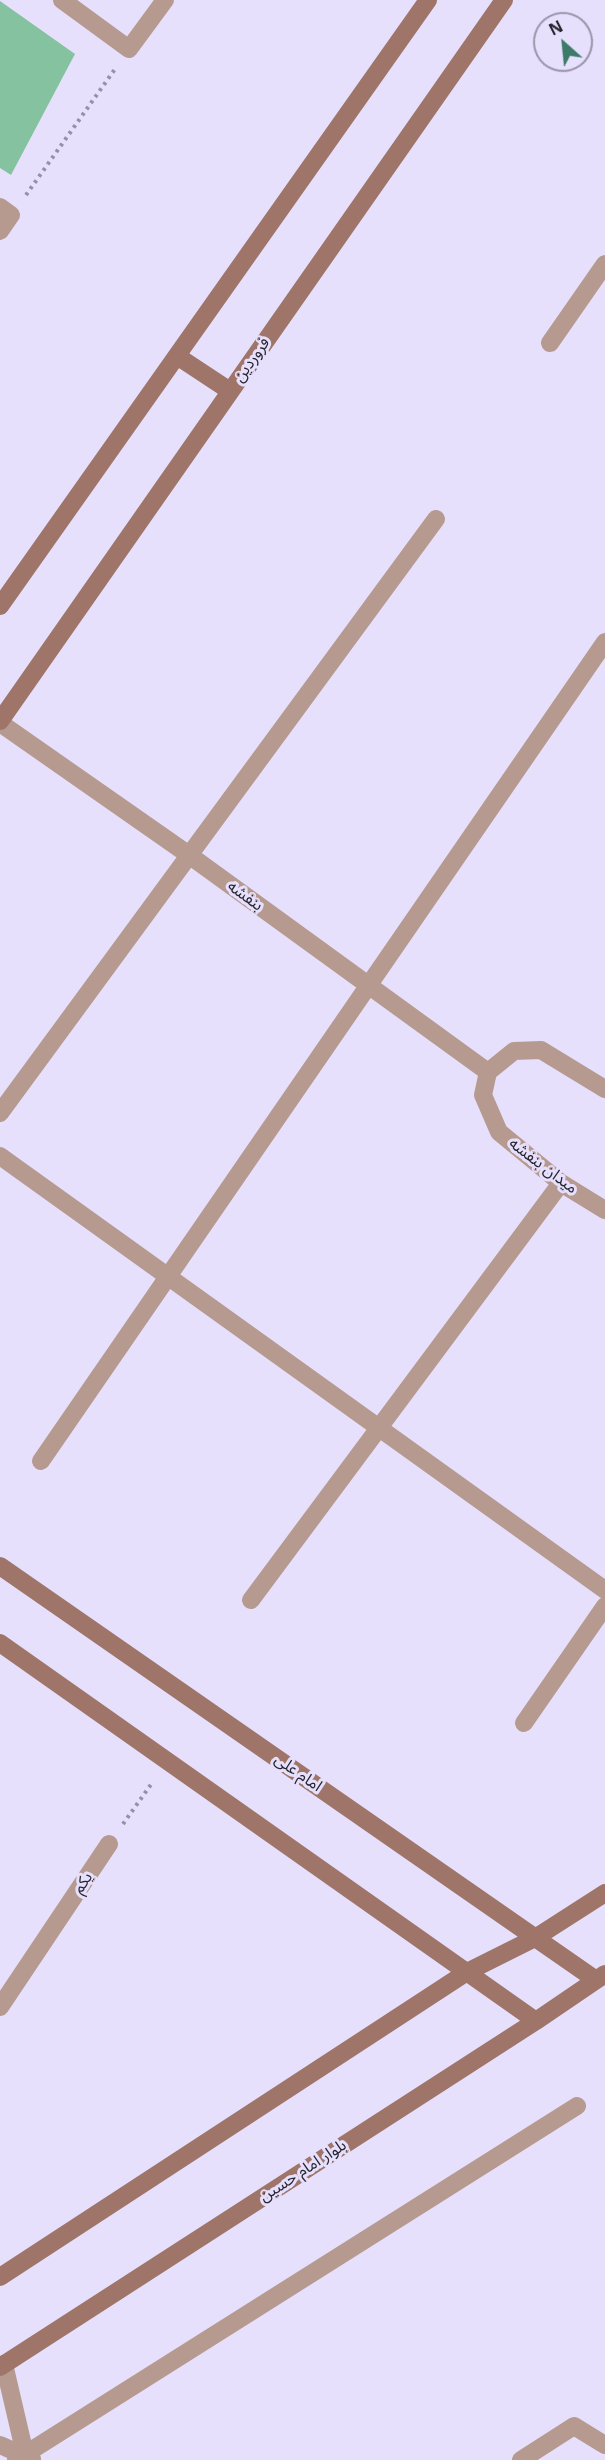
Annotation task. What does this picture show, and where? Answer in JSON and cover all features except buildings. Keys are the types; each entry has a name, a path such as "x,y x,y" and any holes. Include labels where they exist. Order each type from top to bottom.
{"street":[{"path":"62,0 129,49 165,0"},
{"path":"0,606 428,0"},
{"name":"فروردین","path":"0,722 504,0"},
{"path":"0,231 6,211"},
{"path":"550,343 605,264"},
{"path":"177,356 230,391"},
{"path":"0,1113 436,519"},
{"path":"41,1461 604,644"},
{"name":"بنفشه","path":"0,722 189,855 488,1072"},
{"path":"488,1072 514,1051 541,1050 605,1089"},
{"name":"میدان بنفشه","path":"488,1072 483,1095 499,1132 561,1183 605,1210"},
{"path":"0,1156 605,1590"},
{"path":"251,1600 561,1183"},
{"name":"امام علی","path":"0,1566 535,1938 600,1977"},
{"path":"524,1723 605,1605"},
{"path":"0,1643 536,2021"},
{"name":"یکم","path":"0,2007 110,1844"},
{"path":"0,2277 467,1972 535,1938 605,1893"},
{"name":"بلوار امام حسین","path":"2,2365 536,2021 600,1977"},
{"path":"25,2458 577,2106"},
{"path":"2,2365 25,2458"},
{"path":"521,2460 574,2426 605,2445"},
{"path":"0,2445 25,2458"}],"path":[{"path":"6,211 129,49"},
{"path":"110,1844 167,1761"}],"green space":[{"path":"0,1 75,54 11,175 0,168"}]}
